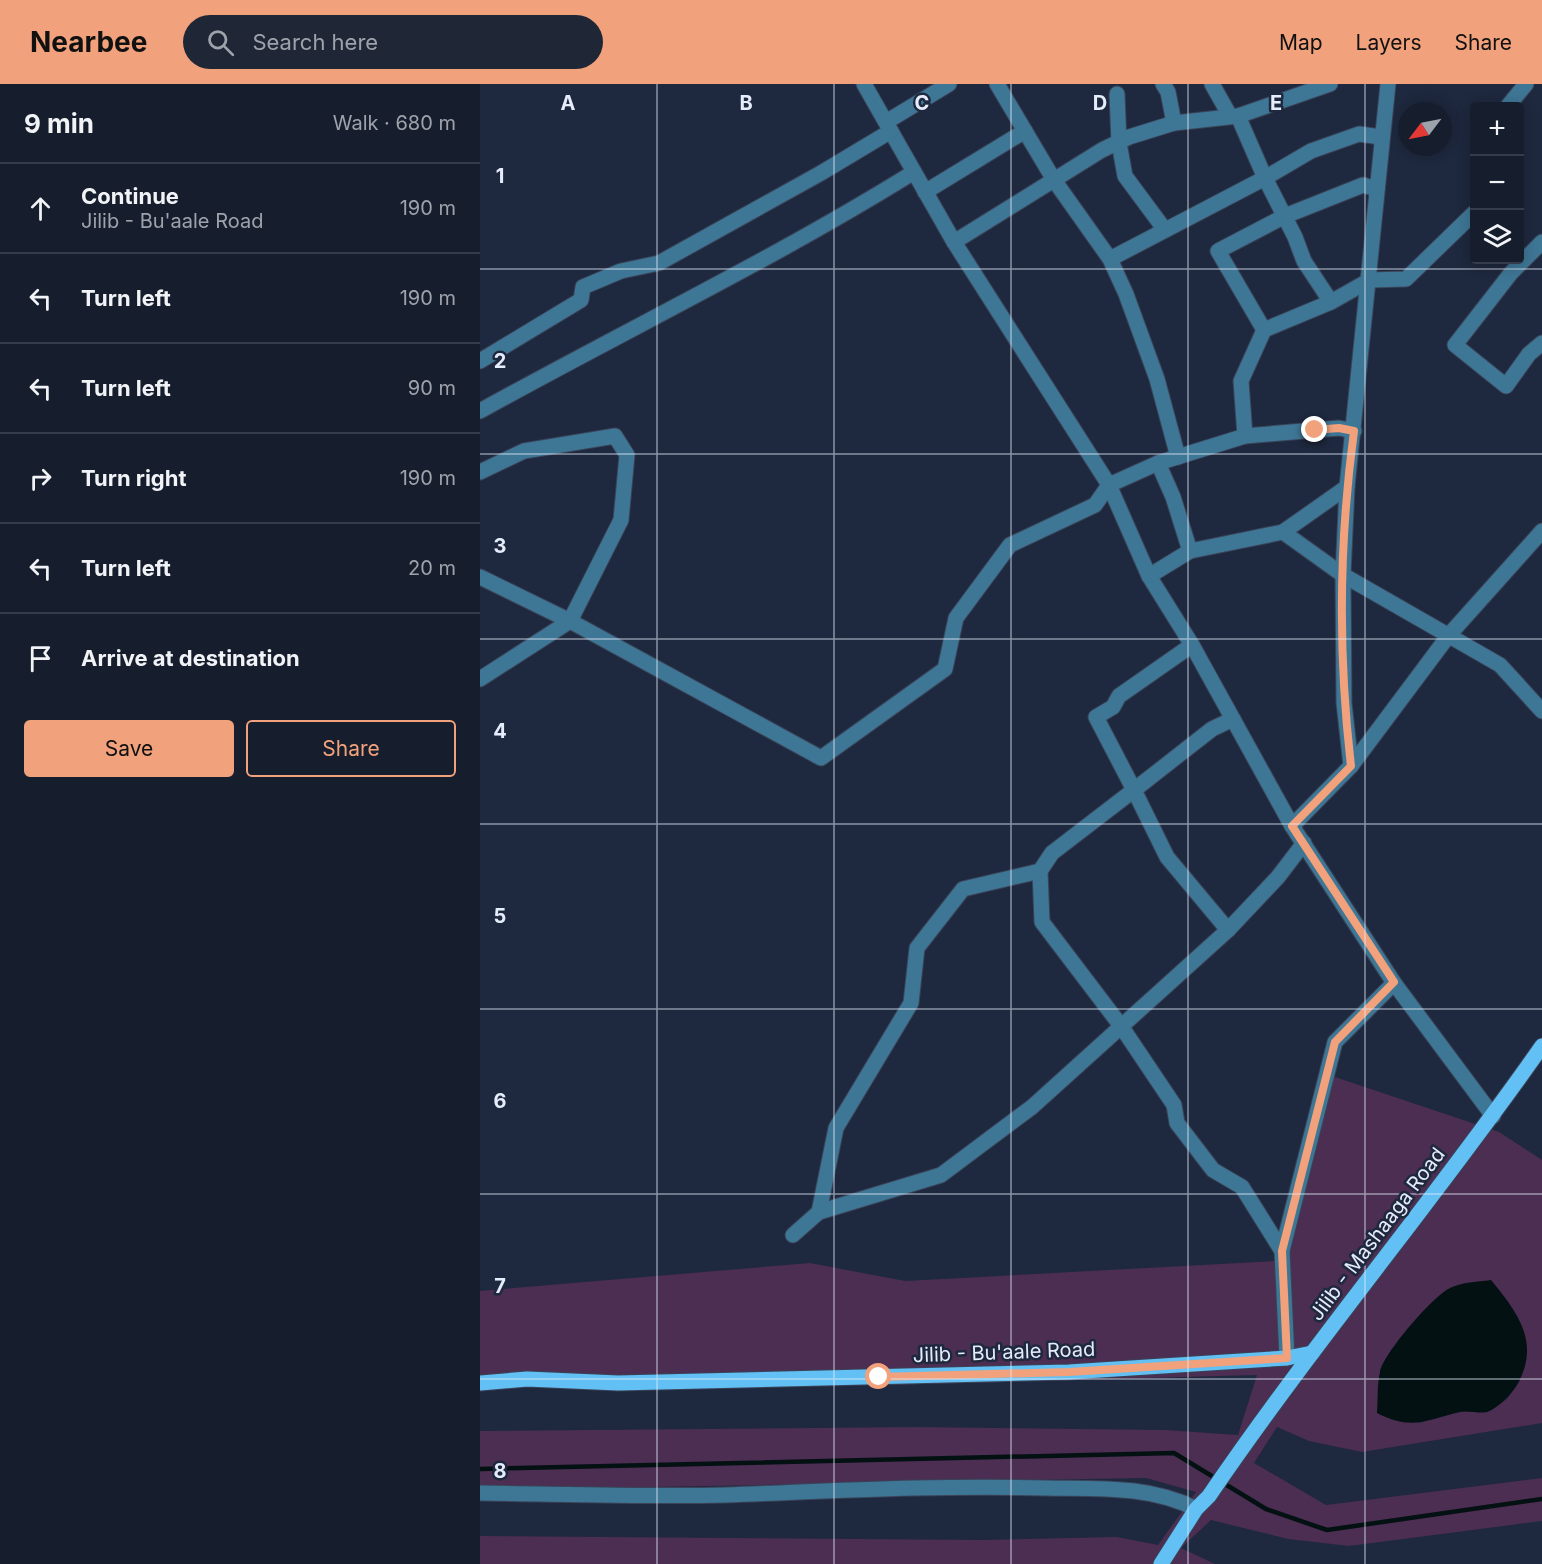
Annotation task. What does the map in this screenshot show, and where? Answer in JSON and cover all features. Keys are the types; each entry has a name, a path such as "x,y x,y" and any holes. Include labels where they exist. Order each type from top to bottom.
{"main road":[{"name":"Jilib - Mashaaga Road","path":"1161,1564 1196,1509 1209,1496 1312,1353 1494,1116 1542,1046"},
{"name":"Jilib - Bu'aale Road","path":"480,1383 527,1380 618,1383 1069,1372 1287,1358 1312,1353"}],"street":[{"path":"864,84 954,242 1109,485 1149,576 1192,645 1292,826 1394,982 1494,1116"},
{"path":"480,362 581,300 583,287 621,271 658,262 821,173 949,84"},
{"path":"997,84 1054,180 1110,259 1126,294 1157,380 1178,457"},
{"path":"1163,84 1168,92 1174,123"},
{"path":"1212,84 1234,116 1264,178 1286,216 1304,261 1331,302"},
{"path":"954,242 1129,137 1174,123 1234,116 1330,84"},
{"path":"1351,766 1344,703 1343,575 1347,487 1370,280 1381,137 1388,84"},
{"path":"1511,102 1526,84"},
{"path":"1117,94 1119,143 1125,176 1165,230"},
{"path":"926,192 1025,131"},
{"path":"1110,259 1311,151 1359,134 1381,137"},
{"path":"482,404 683,304 914,172"},
{"path":"1264,330 1218,250 1286,216 1363,185 1377,189"},
{"path":"1245,436 1241,381 1264,330 1331,302 1370,280 1406,279 1470,217"},
{"path":"1542,242 1511,273 1455,345 1506,386 1529,354 1542,343"},
{"path":"480,577 570,621 821,758 945,669 956,618 1010,545 1095,505 1109,485 1158,463 1245,436 1339,428 1354,431"},
{"path":"480,472 524,451 615,436 627,456 621,520 570,621 480,679"},
{"path":"1158,463 1173,497 1190,552"},
{"path":"1149,576 1190,552 1283,532 1347,487"},
{"path":"1292,826 1351,766 1449,635 1542,531"},
{"path":"1283,532 1343,575 1500,665 1542,711"},
{"path":"1192,645 1119,696 1113,707 1096,717 1167,857 1228,930"},
{"path":"1233,718 1212,729 1052,854 1040,871 1042,922 1121,1026 1174,1105 1177,1123 1213,1170 1242,1187 1282,1251"},
{"path":"793,1235 819,1212 941,1175 1032,1107 1228,930 1278,876 1304,843"},
{"path":"819,1212 836,1128 911,1003 917,948 963,889 1040,871"},
{"path":"1287,1358 1282,1251 1335,1042 1394,982"},
{"path":"480,1493 723,1495 966,1486 1142,1491 1178,1500 1196,1509"}],"shaded area":[{"path":"1326,1074 1499,1132 1542,1160 1542,1423 1362,1452 1309,1441 1277,1427 1254,1463 1326,1505 1542,1478 1542,1521 1349,1546 1288,1539 1211,1520 1181,1548 1215,1564 480,1564 480,1536 983,1540 1117,1537 1158,1545 1196,1492 1146,1478 480,1490 480,1431 913,1427 1165,1430 1238,1435 1257,1375 886,1385 480,1385 480,1291 810,1263 905,1281 1275,1261","holes":["1432,1303 1520,1381 1507,1399 1487,1412 1463,1411 1419,1423 1380,1370 1390,1352"]},
{"path":"1491,1280 1518,1318 1527,1344 1527,1358 1523,1372 1509,1395 1487,1412 1460,1412 1428,1421 1400,1422 1377,1413 1378,1382 1383,1364 1410,1326 1432,1302 1450,1288 1465,1283"}],"waterway":[{"path":"480,1469 1174,1453 1266,1509 1327,1530 1542,1499"}],"route":[{"path":"879,1377 1069,1372 1287,1358 1282,1251 1335,1042 1394,982 1292,826 1351,766 1344,703 1343,575 1347,487 1354,431 1339,428 1315,430"}]}
